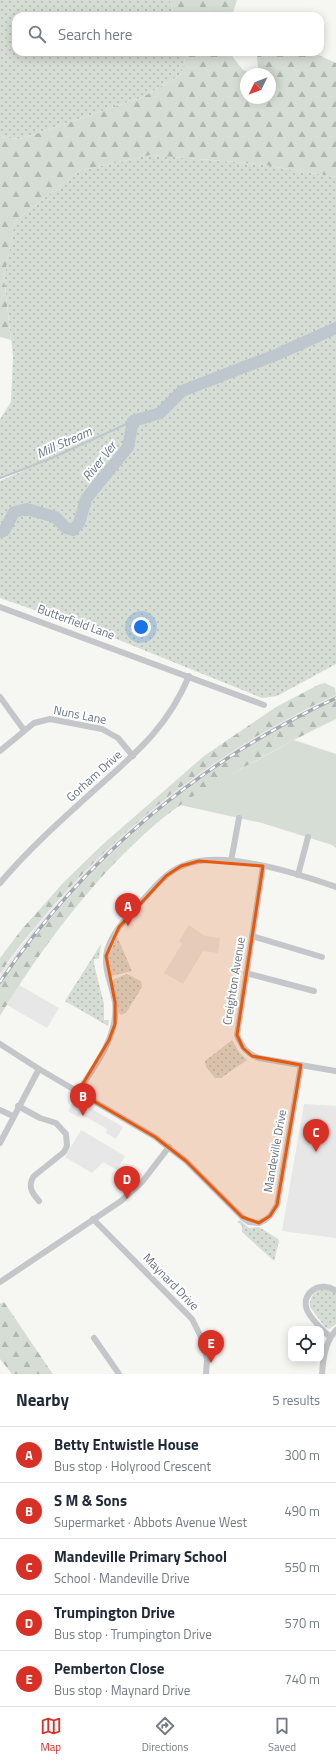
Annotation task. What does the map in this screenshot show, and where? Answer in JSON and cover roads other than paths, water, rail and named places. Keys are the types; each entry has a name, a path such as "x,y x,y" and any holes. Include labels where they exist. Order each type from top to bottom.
{"street":[{"name":"Butterfield Lane","path":"0,607 264,705"},
{"name":"Gorham Drive","path":"0,883 34,846 154,735 176,704 189,676"},
{"path":"0,697 24,730"},
{"name":"Nuns Lane","path":"0,751 34,723 50,720 102,729 118,738 133,756"},
{"path":"231,862 239,818"},
{"path":"298,875 308,837"},
{"path":"78,1092 109,1040 115,1024 115,1002 107,972 106,956 110,942 119,927 166,876 188,863 199,861 231,862 263,866 336,887"},
{"name":"Creighton Avenue","path":"263,866 237,1035 243,1048 252,1056 336,1072"},
{"path":"252,936 322,957"},
{"path":"246,973 314,991"},
{"path":"0,1044 39,1069 155,1136 169,1147 142,1182 121,1201 0,1282"},
{"name":"Mandeville Drive","path":"169,1147 242,1217 249,1222 259,1223 265,1220 270,1216 277,1205 301,1065"},
{"path":"0,1143 18,1106 39,1069"},
{"path":"18,1106 40,1118 56,1124 66,1134 67,1146 64,1152 31,1180 30,1189 39,1201"},
{"path":"0,1110 13,1116"},
{"name":"Maynard Drive","path":"93,1219 192,1319 204,1343 207,1360 206,1374"},
{"path":"330,1337 310,1315 306,1302 310,1293 317,1287 328,1286 336,1291"},
{"path":"322,1374 324,1356 330,1337 336,1330"},
{"path":"94,1338 119,1374"}],"waterway":[{"name":"Mill Stream","path":"0,532 4,531 14,512 27,509 55,517 66,528 73,530 79,523 86,499 128,447 133,421 160,413 182,391 278,354 336,328"},
{"name":"Mill Stream","path":"0,478 52,458 133,421"}],"railway":[{"path":"0,982 33,937 69,894 107,854 148,817 192,783 238,752 286,723 336,698"}],"place":[{"name":"Betty Entwistle House","path":"128,926"},
{"name":"S M & Sons","path":"83,1116"},
{"name":"Mandeville Primary School","path":"316,1152"},
{"name":"Trumpington Drive","path":"127,1199"},
{"name":"Pemberton Close","path":"211,1363"}],"water label":[{"name":"River Ver","path":"99,461"}]}
